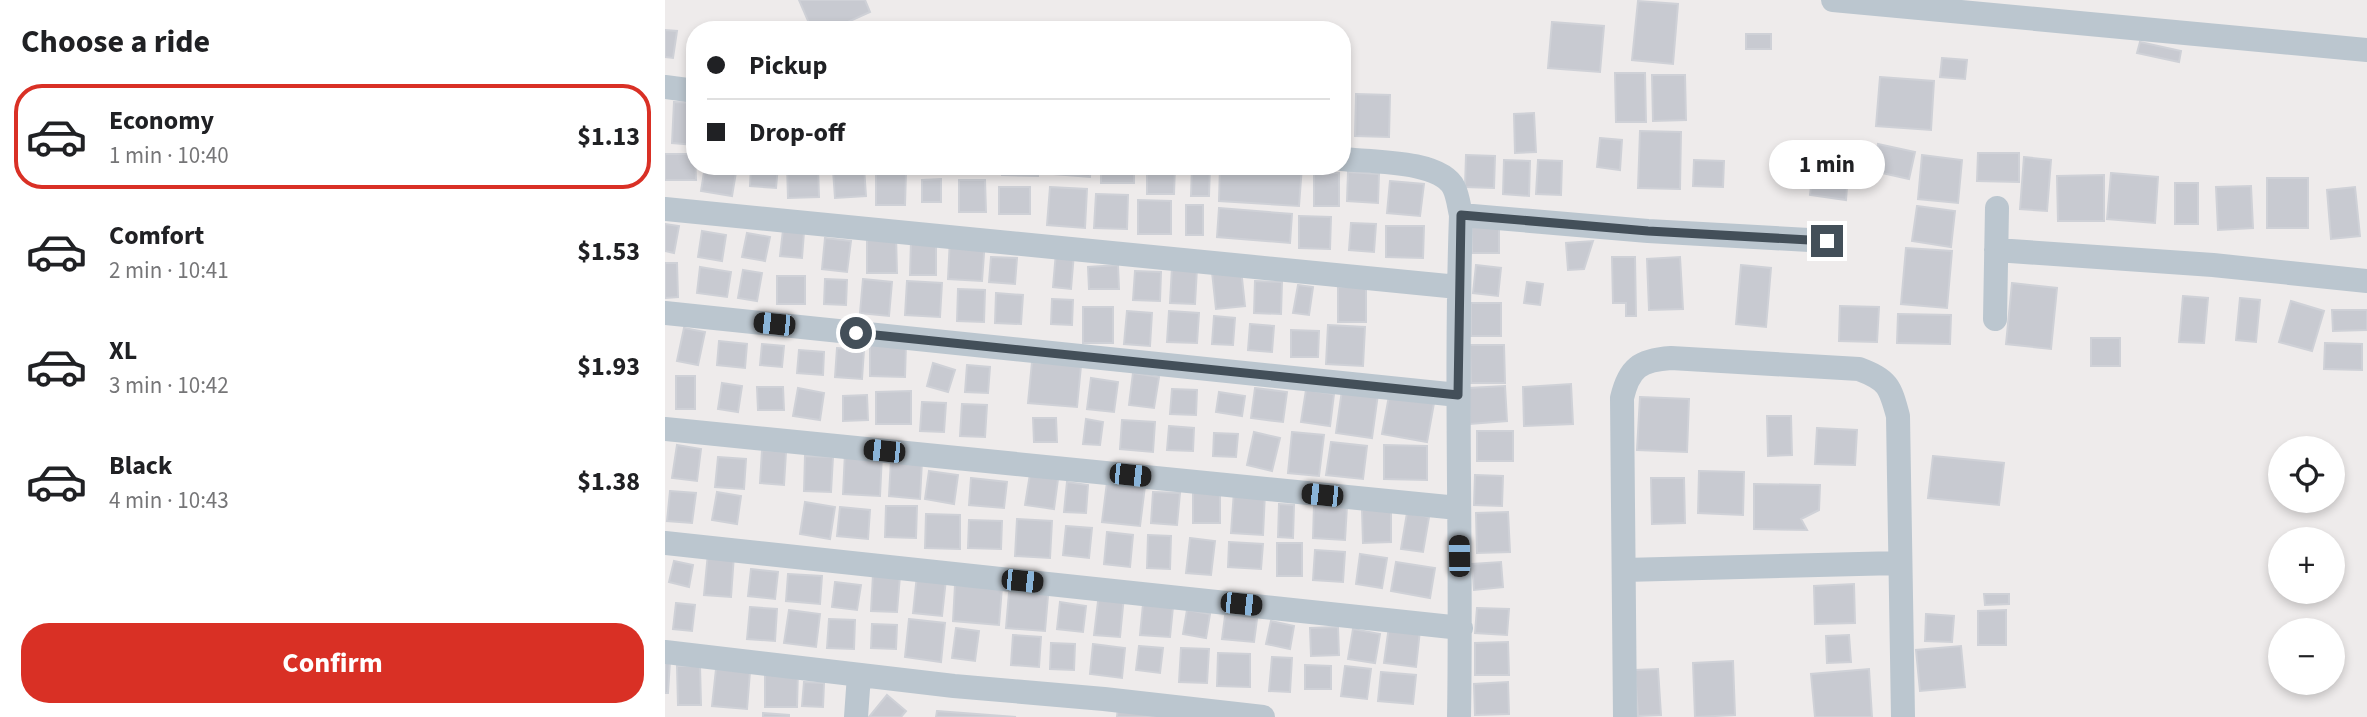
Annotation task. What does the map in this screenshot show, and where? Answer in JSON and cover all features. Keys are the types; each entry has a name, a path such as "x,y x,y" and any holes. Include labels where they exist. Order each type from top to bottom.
{"street":[{"path":"1833,0 1913,4 2367,50"},
{"path":"665,88 686,90"},
{"path":"1351,160 1422,167 1442,174 1454,187 1461,215 1458,287 1461,628 1459,717"},
{"path":"1995,319 1997,208"},
{"path":"665,209 1458,287"},
{"path":"1461,215 1648,231 1827,241"},
{"path":"1996,250 2213,265 2367,281"},
{"path":"665,313 1458,395"},
{"path":"1625,717 1622,398 1627,380 1636,367 1652,359 1671,358 1859,369 1880,377 1892,393 1898,416 1903,717"},
{"path":"665,429 1458,508"},
{"path":"665,543 1461,628"},
{"path":"1624,570 1899,563"},
{"path":"665,652 1104,708 1263,717"},
{"path":"856,717 859,676"}],"building":[{"path":"799,0 865,0 870,12 850,21 808,21"},
{"path":"1638,1 1678,4 1673,64 1632,60"},
{"path":"1552,22 1604,26 1600,72 1548,68"},
{"path":"665,30 677,31 673,58 665,57"},
{"path":"1746,34 1771,34 1771,49 1746,49"},
{"path":"2140,42 2181,51 2179,62 2137,53"},
{"path":"1942,58 1967,60 1965,79 1940,77"},
{"path":"1615,73 1645,73 1646,122 1616,122"},
{"path":"1652,75 1685,75 1686,120 1653,121"},
{"path":"1880,77 1934,81 1931,130 1876,126"},
{"path":"1356,94 1390,95 1389,137 1355,136"},
{"path":"674,102 686,103 686,144 672,143"},
{"path":"1534,113 1536,152 1515,153 1514,114"},
{"path":"1640,131 1681,132 1680,189 1638,188"},
{"path":"1600,138 1622,140 1620,170 1597,167"},
{"path":"1878,144 1915,152 1909,179 1873,171"},
{"path":"1978,153 2019,153 2019,182 1977,181"},
{"path":"665,154 686,154 686,175 696,175 696,180 665,180"},
{"path":"1466,155 1495,156 1494,188 1465,187"},
{"path":"1922,155 1962,160 1958,203 1918,199"},
{"path":"2024,157 2051,160 2047,211 2020,209"},
{"path":"1504,160 1530,161 1529,196 1503,194"},
{"path":"1538,160 1562,161 1561,195 1536,194"},
{"path":"1694,160 1724,161 1723,187 1693,186"},
{"path":"1813,170 1848,174 1846,200 1810,195"},
{"path":"1351,172 1379,174 1378,203 1347,201 1348,175"},
{"path":"2111,173 2158,177 2155,223 2107,219"},
{"path":"704,175 736,175 732,196 701,191"},
{"path":"751,175 777,175 776,188 750,186"},
{"path":"787,175 818,175 819,197 788,198"},
{"path":"833,175 865,175 866,196 835,198"},
{"path":"876,175 906,175 905,205 876,205"},
{"path":"1101,175 1134,175 1134,183 1101,183"},
{"path":"1147,175 1175,175 1174,194 1147,194"},
{"path":"1192,175 1210,175 1209,196 1191,196"},
{"path":"1220,175 1301,175 1299,206 1219,201"},
{"path":"1314,175 1339,175 1339,206 1314,206"},
{"path":"2104,175 2104,221 2058,221 2057,176"},
{"path":"2267,178 2308,178 2308,228 2267,228"},
{"path":"941,179 941,202 922,202 922,180"},
{"path":"959,180 985,180 986,212 959,212"},
{"path":"1390,181 1424,184 1420,216 1387,213"},
{"path":"2175,183 2198,183 2198,224 2175,224"},
{"path":"2251,186 2253,228 2218,230 2216,187"},
{"path":"999,187 1030,187 1030,214 999,214"},
{"path":"1050,187 1087,189 1085,228 1047,225"},
{"path":"2355,187 2360,236 2331,239 2327,190"},
{"path":"1096,194 1128,195 1127,229 1094,228"},
{"path":"1138,200 1171,201 1171,234 1138,234"},
{"path":"1186,205 1203,205 1203,235 1186,235"},
{"path":"1917,206 1955,211 1951,247 1912,241"},
{"path":"1219,208 1292,214 1290,243 1217,237"},
{"path":"1299,216 1331,217 1330,249 1299,248"},
{"path":"1351,223 1376,224 1374,252 1349,250"},
{"path":"665,224 679,226 674,253 665,251"},
{"path":"1386,226 1424,226 1423,258 1386,257"},
{"path":"1472,227 1499,227 1499,253 1472,253"},
{"path":"783,230 804,232 802,258 780,256"},
{"path":"702,231 726,235 722,261 698,257"},
{"path":"747,233 770,237 765,261 742,257"},
{"path":"867,235 896,235 897,273 867,273"},
{"path":"825,238 851,241 847,272 822,269"},
{"path":"950,238 985,240 982,281 948,279"},
{"path":"911,241 936,241 936,275 910,275"},
{"path":"1593,241 1584,269 1568,270 1566,243"},
{"path":"1906,248 1952,251 1947,308 1901,304"},
{"path":"1056,252 1074,253 1071,289 1053,287"},
{"path":"991,257 1017,258 1015,284 989,282"},
{"path":"1612,257 1635,257 1636,316 1626,316 1626,303 1613,303"},
{"path":"1680,257 1683,309 1649,310 1647,259"},
{"path":"665,263 677,263 678,297 665,298"},
{"path":"1118,265 1119,289 1089,289 1088,267"},
{"path":"1476,265 1501,268 1498,296 1473,293"},
{"path":"1741,265 1771,268 1766,327 1736,324"},
{"path":"700,267 731,272 727,297 697,293"},
{"path":"1172,267 1197,268 1195,304 1170,303"},
{"path":"1241,269 1245,306 1216,309 1212,272"},
{"path":"743,270 762,273 757,301 738,298"},
{"path":"1135,271 1161,272 1160,301 1133,300"},
{"path":"777,276 805,276 805,304 777,304"},
{"path":"825,279 847,280 846,305 824,304"},
{"path":"863,279 892,282 889,316 860,313"},
{"path":"907,281 942,283 940,317 905,315"},
{"path":"1255,281 1282,282 1281,314 1254,313"},
{"path":"1527,282 1543,284 1540,305 1524,303"},
{"path":"2012,283 2057,288 2051,349 2006,344"},
{"path":"1298,285 1313,287 1309,315 1293,313"},
{"path":"1338,287 1366,287 1366,322 1338,322"},
{"path":"958,289 985,290 984,322 957,321"},
{"path":"996,293 1023,295 1021,324 995,323"},
{"path":"2183,296 2208,298 2204,343 2179,342"},
{"path":"2240,298 2260,300 2256,342 2236,340"},
{"path":"1052,299 1073,300 1072,325 1051,324"},
{"path":"2291,301 2324,311 2312,351 2279,342"},
{"path":"1471,303 1501,303 1501,336 1471,336"},
{"path":"1840,306 1879,307 1877,342 1839,341"},
{"path":"1083,307 1113,307 1113,343 1083,343"},
{"path":"2332,310 2367,310 2367,330 2333,331"},
{"path":"1127,311 1152,313 1150,346 1124,344"},
{"path":"1169,311 1199,313 1197,343 1167,342"},
{"path":"1898,314 1951,315 1950,344 1897,343"},
{"path":"1214,316 1235,318 1233,345 1212,344"},
{"path":"1250,324 1274,326 1272,352 1248,350"},
{"path":"1328,325 1365,327 1363,366 1326,364"},
{"path":"684,328 705,332 698,365 677,361"},
{"path":"1291,330 1319,331 1318,357 1291,357"},
{"path":"2091,338 2120,338 2120,366 2091,366"},
{"path":"719,341 747,344 745,368 717,365"},
{"path":"870,343 906,343 905,377 870,376"},
{"path":"2325,343 2362,344 2362,370 2324,369"},
{"path":"762,344 784,346 782,367 760,365"},
{"path":"1470,345 1504,345 1505,383 1471,383"},
{"path":"837,348 864,350 862,379 835,377"},
{"path":"799,350 824,352 823,375 797,373"},
{"path":"1032,362 1081,366 1077,407 1028,403"},
{"path":"933,363 955,370 948,392 927,386"},
{"path":"967,365 990,367 988,393 965,392"},
{"path":"1133,373 1159,377 1154,408 1129,405"},
{"path":"676,376 695,376 695,409 676,409"},
{"path":"1091,378 1118,382 1114,412 1087,409"},
{"path":"722,383 742,386 738,412 718,409"},
{"path":"1571,384 1573,424 1524,426 1523,387"},
{"path":"1505,386 1507,421 1470,424 1469,388"},
{"path":"757,387 783,387 784,410 758,410"},
{"path":"798,388 824,393 820,420 793,416"},
{"path":"1255,388 1287,392 1283,422 1251,418"},
{"path":"1172,389 1197,390 1196,415 1170,414"},
{"path":"1306,390 1334,394 1330,426 1301,422"},
{"path":"1342,390 1378,394 1372,438 1336,433"},
{"path":"911,391 911,424 876,424 876,392"},
{"path":"1219,392 1245,396 1242,416 1216,412"},
{"path":"867,395 868,420 843,421 843,396"},
{"path":"1389,396 1434,403 1427,442 1382,434"},
{"path":"1640,397 1689,399 1687,452 1637,450"},
{"path":"922,402 946,403 944,432 920,431"},
{"path":"962,404 987,405 985,437 960,436"},
{"path":"1767,416 1791,416 1792,455 1768,456"},
{"path":"1033,418 1056,418 1057,442 1034,442"},
{"path":"1086,419 1103,422 1100,445 1083,444"},
{"path":"1122,420 1155,422 1153,452 1120,449"},
{"path":"1169,426 1194,428 1193,451 1167,450"},
{"path":"1817,428 1857,430 1855,465 1815,464"},
{"path":"1477,431 1513,431 1513,461 1477,461"},
{"path":"1254,432 1280,438 1272,471 1247,465"},
{"path":"1292,432 1324,435 1319,476 1288,473"},
{"path":"1214,433 1238,434 1236,457 1213,456"},
{"path":"1331,442 1367,446 1363,479 1326,475"},
{"path":"677,445 701,449 697,481 672,478"},
{"path":"1384,445 1427,446 1427,480 1384,479"},
{"path":"762,450 786,452 784,485 760,483"},
{"path":"845,452 882,454 880,496 843,494"},
{"path":"805,456 833,457 831,492 804,491"},
{"path":"1933,456 2004,463 1999,505 1928,498"},
{"path":"718,457 746,459 744,489 715,487"},
{"path":"891,459 922,461 920,499 889,496"},
{"path":"929,471 958,475 954,504 925,499"},
{"path":"1699,471 1744,472 1743,515 1698,513"},
{"path":"1030,474 1058,479 1054,509 1025,505"},
{"path":"1475,475 1503,476 1502,506 1474,505"},
{"path":"971,478 1007,482 1004,508 969,505"},
{"path":"1651,478 1684,478 1685,523 1652,524"},
{"path":"1067,482 1088,485 1086,513 1064,512"},
{"path":"1107,482 1145,486 1140,526 1102,522"},
{"path":"1754,484 1820,485 1819,510 1801,519 1807,530 1754,529"},
{"path":"670,491 696,493 692,523 667,521"},
{"path":"1234,491 1265,493 1263,535 1231,533"},
{"path":"717,492 741,496 737,524 712,520"},
{"path":"1153,492 1180,493 1177,525 1151,523"},
{"path":"1193,492 1220,492 1220,523 1193,523"},
{"path":"805,502 835,507 830,539 800,534"},
{"path":"1279,504 1294,505 1293,538 1278,537"},
{"path":"1314,505 1347,506 1345,540 1313,538"},
{"path":"886,506 917,506 916,538 885,537"},
{"path":"840,507 870,510 868,539 837,536"},
{"path":"1362,510 1391,510 1391,542 1363,543"},
{"path":"1508,512 1510,552 1477,553 1476,513"},
{"path":"1407,513 1429,517 1423,552 1401,549"},
{"path":"926,514 960,515 960,549 925,548"},
{"path":"1017,519 1052,521 1050,558 1015,556"},
{"path":"969,520 1002,521 1001,549 968,548"},
{"path":"1066,526 1092,528 1089,558 1063,555"},
{"path":"1107,532 1133,535 1130,567 1104,564"},
{"path":"1148,535 1171,536 1170,569 1147,568"},
{"path":"1190,538 1215,541 1211,575 1186,573"},
{"path":"1229,542 1263,544 1261,569 1228,567"},
{"path":"1277,543 1302,543 1302,576 1277,576"},
{"path":"1315,550 1345,552 1343,582 1313,580"},
{"path":"708,553 734,555 731,597 704,595"},
{"path":"1360,554 1387,558 1382,588 1356,584"},
{"path":"674,561 693,565 689,587 669,582"},
{"path":"1396,562 1435,568 1430,598 1391,591"},
{"path":"1501,562 1503,587 1474,590 1472,564"},
{"path":"751,569 778,572 775,599 748,596"},
{"path":"788,574 822,576 820,604 786,601"},
{"path":"873,574 900,576 897,612 871,611"},
{"path":"917,575 946,579 942,616 913,613"},
{"path":"1010,581 1049,584 1045,631 1006,628"},
{"path":"835,582 861,585 857,610 832,607"},
{"path":"1854,584 1855,623 1815,624 1814,586"},
{"path":"955,585 1002,587 999,625 953,621"},
{"path":"1099,593 1124,596 1120,637 1094,635"},
{"path":"1984,594 2009,594 2009,604 1985,605"},
{"path":"1060,602 1086,606 1083,632 1057,629"},
{"path":"676,603 695,605 692,631 673,629"},
{"path":"1143,604 1173,607 1170,637 1140,635"},
{"path":"750,607 777,609 775,641 747,639"},
{"path":"1477,608 1509,609 1507,635 1475,633"},
{"path":"789,610 820,614 816,647 784,643"},
{"path":"1187,610 1210,614 1206,638 1183,634"},
{"path":"2006,610 2006,645 1978,645 1978,611"},
{"path":"1926,614 1954,616 1952,642 1925,641"},
{"path":"1225,616 1257,619 1254,642 1222,639"},
{"path":"829,619 855,620 854,649 827,648"},
{"path":"909,619 945,623 941,662 905,657"},
{"path":"1271,621 1294,626 1290,649 1266,644"},
{"path":"872,624 897,625 896,649 871,648"},
{"path":"1389,626 1420,630 1416,667 1384,663"},
{"path":"1338,627 1339,655 1311,656 1310,628"},
{"path":"956,628 979,631 975,661 952,658"},
{"path":"1353,629 1380,634 1375,663 1348,659"},
{"path":"1013,635 1041,637 1039,667 1011,665"},
{"path":"1849,635 1851,662 1827,663 1826,636"},
{"path":"1508,642 1509,675 1475,675 1475,643"},
{"path":"1051,643 1075,644 1074,670 1050,669"},
{"path":"1093,644 1125,648 1122,678 1090,674"},
{"path":"1139,646 1163,648 1160,673 1136,670"},
{"path":"1961,646 1965,687 1920,691 1916,650"},
{"path":"1181,648 1209,649 1207,683 1179,682"},
{"path":"1218,653 1250,654 1250,687 1217,686"},
{"path":"1272,657 1292,658 1290,692 1269,691"},
{"path":"665,660 670,661 668,693 665,693"},
{"path":"1733,661 1735,715 1695,717 1693,663"},
{"path":"1305,665 1331,666 1331,689 1305,689"},
{"path":"677,666 700,666 701,705 678,705"},
{"path":"1345,666 1371,669 1367,699 1341,696"},
{"path":"716,669 750,672 747,709 712,706"},
{"path":"765,669 798,670 797,707 765,707"},
{"path":"1658,669 1661,715 1638,716 1635,670"},
{"path":"1869,669 1872,717 1815,717 1811,674"},
{"path":"1381,672 1416,675 1413,704 1378,701"},
{"path":"804,682 824,683 823,707 802,706"},
{"path":"1508,682 1509,714 1475,715 1474,684"},
{"path":"887,695 906,711 901,717 869,717"},
{"path":"1118,705 1158,717 1117,717"},
{"path":"937,711 1016,717 936,717"},
{"path":"763,713 789,715 789,717 763,717"}],"route":[{"path":"856,333 1458,395 1461,215 1648,231 1827,241"}]}
